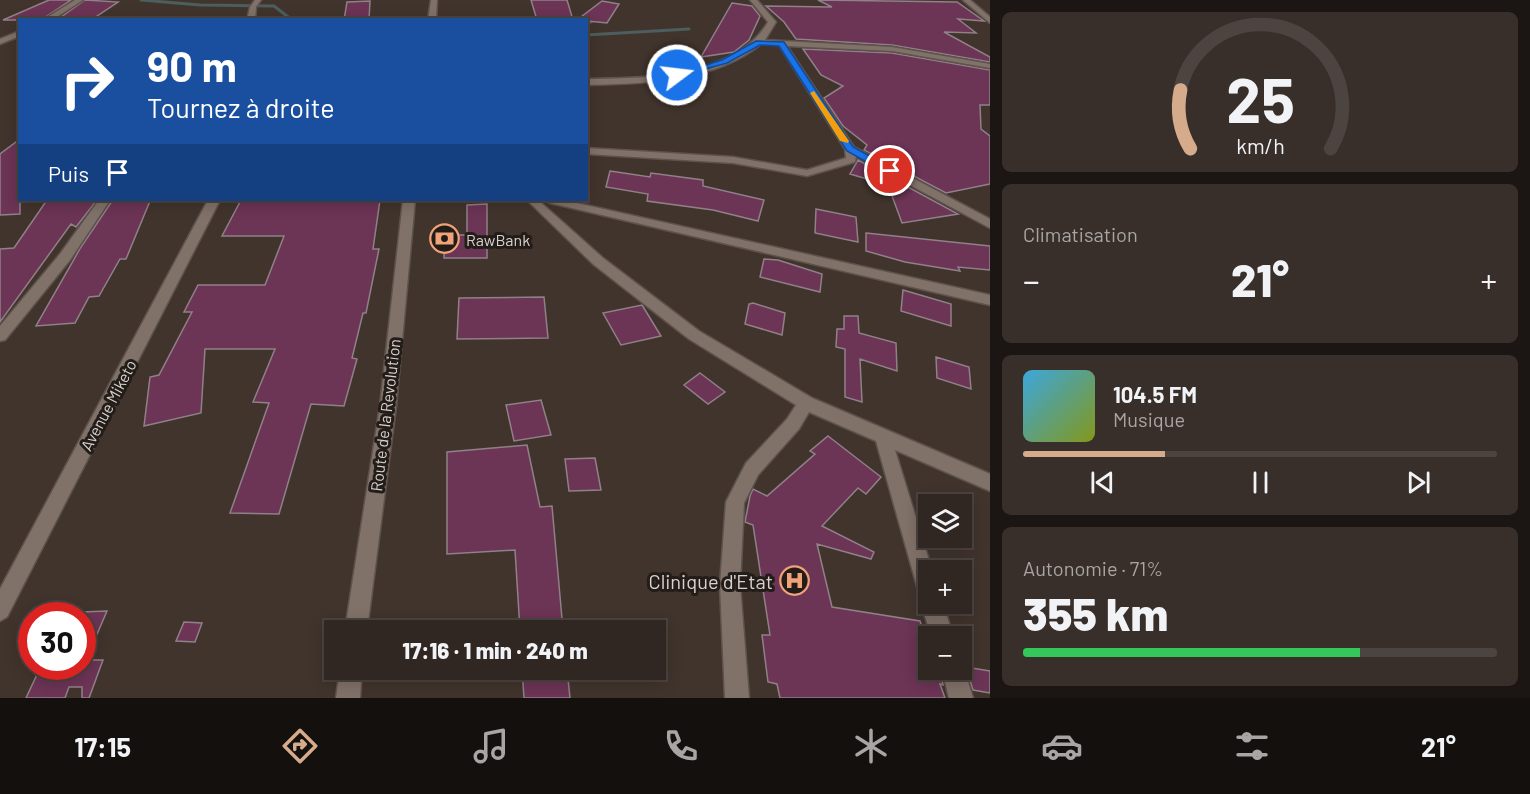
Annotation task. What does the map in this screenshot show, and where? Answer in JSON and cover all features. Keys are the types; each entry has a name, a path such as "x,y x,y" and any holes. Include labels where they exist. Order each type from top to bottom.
{"street":[{"path":"49,18 80,0"},
{"path":"251,18 253,7 258,0"},
{"path":"432,18 434,0"},
{"path":"588,82 661,78 724,61 759,42 772,22 753,0"},
{"path":"966,0 990,21"},
{"path":"0,42 18,34"},
{"path":"759,42 892,49 990,66"},
{"path":"588,151 723,159 807,173 851,160 850,149 782,44"},
{"path":"850,149 990,224"},
{"path":"0,336 65,257 103,201"},
{"name":"Avenue Miketo","path":"0,610 213,201"},
{"name":"Route de la Revolution","path":"358,620 388,406 410,201"},
{"path":"532,201 598,261 694,335 806,403 990,483"},
{"path":"554,201 990,300"},
{"path":"737,698 730,585 735,502 752,469 793,424 806,403"},
{"path":"883,436 919,560"},
{"path":"348,698 350,680"},
{"path":"955,680 961,698"}],"building":[{"path":"49,0 71,0 44,18 3,20"},
{"path":"85,0 118,2 94,18 60,18"},
{"path":"531,0 567,0 572,18 536,18"},
{"path":"818,0 957,2 984,21 958,19 976,33 944,32 990,57 990,62 892,45 796,39 784,22 766,6 832,7"},
{"path":"370,1 369,18 344,18 347,2"},
{"path":"602,1 619,4 607,23 580,18"},
{"path":"732,3 752,6 760,16 749,40 734,52 701,57"},
{"path":"803,49 892,53 990,70 990,105 980,105 981,129 990,136 990,184 946,193 864,150 867,145 843,126 824,98 843,86 821,75"},
{"path":"18,140 20,214 0,215 0,154"},
{"path":"858,160 958,214 902,223 888,185 850,174"},
{"path":"610,171 650,177 651,173 703,180 703,186 764,200 758,221 713,210 647,201 648,194 606,187"},
{"path":"46,201 96,201 76,227 71,224 0,322 0,249 14,248"},
{"path":"112,201 150,201 126,259 120,259 99,296 89,297 75,323 36,326 81,247"},
{"path":"240,201 380,201 373,249 379,249 366,313 363,313 352,358 357,359 344,406 311,404 279,514 230,513 269,403 253,402 275,349 205,349 201,413 144,426 150,377 159,375 192,312 184,312 198,285 265,285 284,236 222,236"},
{"path":"487,204 487,258 444,258 445,235 467,235 467,205"},
{"path":"816,209 856,217 858,242 815,233"},
{"path":"866,233 990,246 990,270 958,267 960,271 905,262 866,251"},
{"path":"764,259 778,260 822,274 820,292 760,277"},
{"path":"903,290 951,304 951,326 901,311"},
{"path":"544,297 548,338 457,339 459,298"},
{"path":"753,303 785,313 782,335 745,324 749,304"},
{"path":"642,305 661,336 621,345 603,313"},
{"path":"844,316 858,316 859,333 896,343 897,371 860,359 862,402 845,397 845,349 836,347 837,329 844,329"},
{"path":"936,357 969,367 971,389 937,378"},
{"path":"700,373 725,392 708,404 684,385"},
{"path":"541,400 551,435 514,441 506,405"},
{"name":"Clinique d'Etat","path":"828,436 881,477 866,494 858,488 822,526 874,552 871,559 817,544 832,607 920,621 922,626 918,626 918,680 942,680 943,685 940,684 945,698 780,698 777,684 768,682 762,635 770,635 753,525 745,522 753,489 767,496 815,454 810,451"},
{"path":"527,445 540,507 552,506 562,620 519,620 515,550 447,554 447,452"},
{"path":"595,458 601,490 569,491 565,459"},
{"path":"96,611 107,611 96,637"},
{"path":"184,622 202,623 195,642 176,641"},
{"path":"96,660 103,660 96,679"},
{"path":"972,668 990,671 990,693 973,690 970,680 972,680"},
{"path":"34,680 96,680 89,698 82,698 82,687 69,687 65,698 26,698"},
{"path":"523,680 568,680 570,698 524,698"}],"waterway":[{"path":"141,0 200,5 274,6 289,18"},
{"path":"588,24 597,18"},
{"path":"588,35 689,29"}],"slow traffic":[{"path":"814,93 844,141"}],"place":[{"name":"RawBank","path":"445,239"},
{"name":"Clinique d'Etat","path":"794,581"}],"route":[{"path":"677,75 744,53 759,42 782,44 850,149 890,171"}]}
